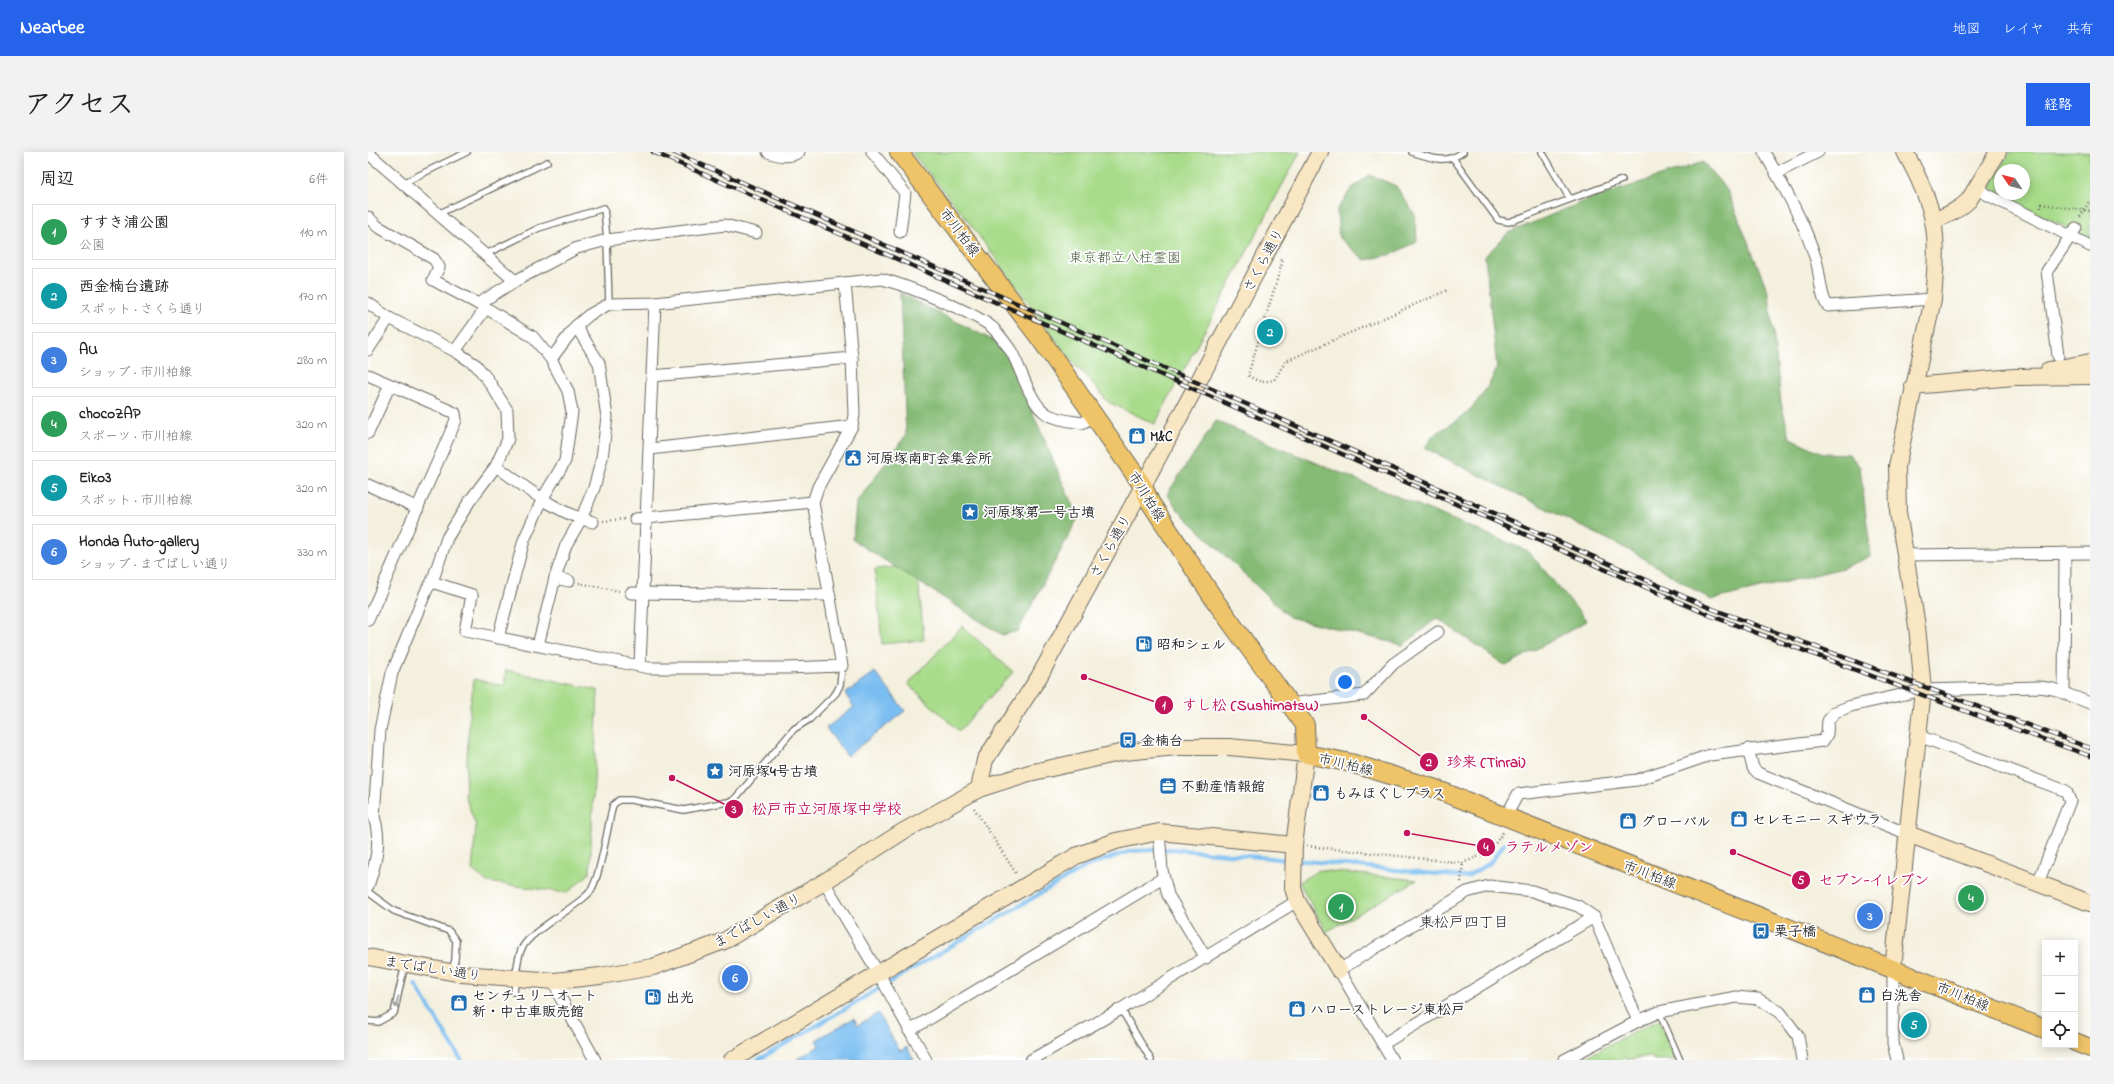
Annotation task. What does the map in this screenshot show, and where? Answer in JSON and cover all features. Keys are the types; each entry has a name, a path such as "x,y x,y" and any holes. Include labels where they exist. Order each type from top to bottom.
{"main road":[{"name":"市川柏線","path":"900,152 1042,341 1143,486 1150,502 1216,602 1305,725 1306,754 1351,763 1433,788 1505,824 1892,968 2042,1029"},
{"path":"2078,1043 2090,1048"}],"street":[{"path":"768,152 777,155 792,156 799,152"},
{"path":"872,152 905,193 900,232"},
{"name":"さくら通り","path":"972,792 985,760 1039,677 1143,486 1320,152"},
{"path":"1764,152 1806,230 1820,272 1823,302 1828,306 1933,299"},
{"path":"1776,173 1818,152"},
{"path":"1897,1060 1893,1043 1892,968 1923,690 1917,626 1898,512 1897,466 1913,386 1933,299 1935,259 1933,221 1916,172 1905,152"},
{"path":"1933,221 1954,213 1969,200 1998,152"},
{"path":"368,153 484,255 515,280"},
{"path":"1976,189 2073,232 2090,246"},
{"path":"368,217 377,226 434,259 439,267 433,280 482,306 533,337 551,359 568,391 572,412 565,461 543,498 524,540 498,638"},
{"path":"455,351 482,306 515,280 577,248 607,240 725,225 756,234"},
{"path":"2058,356 2047,272 2073,232"},
{"path":"551,359 576,326 589,315 609,304 655,303 881,279 900,284 980,319 992,328 1011,350 1036,403 1045,413 1056,418 1082,424 1094,416"},
{"path":"432,582 472,595 464,631 498,638 649,668 788,668 842,666 813,502 818,487 852,426 854,416 852,358 845,283"},
{"path":"368,303 389,318 455,351 476,366 488,380 507,410 508,439 496,466 469,502 447,538 432,582 426,589 392,674 380,730 374,816"},
{"path":"640,666 655,303"},
{"path":"368,350 389,318"},
{"path":"538,645 555,578 566,545 581,519 594,488 602,458 607,417 599,363 576,326"},
{"path":"652,376 852,358"},
{"path":"2014,377 2090,362"},
{"path":"368,375 455,413 456,420 368,620"},
{"path":"1913,386 2014,377 2090,376"},
{"path":"368,434 390,385"},
{"path":"650,450 852,426"},
{"path":"496,466 543,498 581,519 593,522"},
{"path":"368,485 418,508"},
{"path":"635,519 813,502"},
{"path":"2064,693 2065,553"},
{"path":"1905,555 2090,553"},
{"path":"555,578 569,581"},
{"path":"631,593 829,595"},
{"path":"1289,704 1364,695 1394,664 1438,632"},
{"path":"1505,824 1518,794 1637,780 1710,755 1748,749 1823,741 1827,734 1828,721 1835,712 1851,706 1923,690 2040,688 2064,693 2090,703"},
{"path":"1919,736 2066,791 2070,801 2038,883"},
{"name":"までばしい通り","path":"368,957 515,985 600,976 653,967 724,941 824,882 902,832 972,792 1029,773 1124,752 1178,747 1229,747 1306,754"},
{"path":"1748,749 1753,768 1758,773 1908,834 2090,903"},
{"path":"1306,754 1294,854 1292,888 1297,901 1392,1060"},
{"path":"368,803 374,816 379,838 377,854 368,886"},
{"path":"732,1060 880,977 1076,856 1116,841 1159,837 1294,854"},
{"path":"1159,837 1164,878 1168,895 1206,958"},
{"path":"909,1031 1164,878"},
{"path":"824,882 880,977 926,1060"},
{"path":"1339,970 1467,892 1489,886 1532,891 1578,906 1594,917 1638,1021"},
{"path":"1032,1060 1122,1009 1297,901"},
{"path":"1383,1044 1594,917"},
{"path":"555,981 559,994 595,1060"},
{"path":"1564,1060 1638,1021 1659,1012 1736,997 1758,999 1780,1012 1798,1036 1802,1060"}],"lane":[{"path":"402,183 467,152"},
{"path":"1412,152 1442,160 1453,158 1463,152"},
{"path":"1542,152 1570,199"},
{"path":"1453,158 1498,220 1509,222 1622,180"},
{"path":"438,214 547,162"},
{"path":"484,255 539,228 604,208 607,240 609,304"},
{"path":"515,985 522,950 531,939 590,892 597,875 612,805 619,800 631,800 684,810 733,800 794,729 810,719 836,693 840,685 842,666"},
{"path":"368,892 394,911 449,931 456,941 455,960 451,972"},
{"path":"368,1021 378,1022 394,1013 405,964"},
{"path":"1122,1009 1151,1060"},
{"path":"1659,1012 1680,1060"}],"path":[{"path":"2084,209 2090,200"},
{"path":"2041,210 2041,204 2090,211"},
{"path":"1267,252 1283,260 1248,375 1261,382 1274,380 1286,361 1448,290"},
{"path":"593,522 635,519"},
{"path":"569,581 631,593"},
{"path":"972,792 1025,887"},
{"path":"1294,854 1463,863 1489,852 1505,824"}],"green space":[{"name":"東京都立八柱霊園","path":"911,152 1300,152 1155,424 1108,402 1085,374 1076,367 962,213"},
{"path":"2010,152 2090,152 2090,239 2010,200 2030,200 2030,164 2003,164"},
{"path":"1703,162 1727,190 1769,294 1781,403 1790,438 1823,453 1849,454 1860,467 1871,556 1843,568 1711,600 1635,553 1425,448 1432,437 1459,419 1471,408 1486,389 1497,368 1485,256 1508,233 1585,201"},
{"path":"1370,175 1396,186 1415,215 1417,241 1393,254 1365,260 1339,238 1337,210 1351,189"},
{"path":"1994,178 1994,192 1991,188 1993,180"},
{"path":"900,293 1004,346 1078,518 1018,631 1002,635 853,540 856,503 906,435"},
{"path":"1216,421 1528,551 1587,621 1506,666 1437,618 1403,645 1289,617 1179,511 1167,494"},
{"path":"917,565 924,640 882,644 875,569"},
{"path":"962,626 1013,672 959,731 908,684"},
{"path":"506,670 598,690 590,873 567,893 487,882 472,870 476,826 465,796 470,705 474,679 504,686"},
{"path":"1319,870 1417,880 1326,932 1299,882"},
{"path":"1658,1020 1676,1060 1654,1060 1649,1056 1627,1060 1626,1057 1617,1060 1580,1060"}],"water":[{"path":"875,672 905,711 847,756 826,728 854,707 845,694"},
{"path":"878,1013 900,1051 907,1047 914,1060 796,1060 819,1046 816,1040 854,1018 858,1025"}],"waterway":[{"path":"1297,860 1466,877 1490,863 1505,843"},
{"path":"758,1060 1087,866 1131,851 1172,849 1290,860"},
{"path":"415,984 461,1060"}],"railway":[{"path":"653,152 1709,615 1973,714 2090,756"},
{"path":"673,152 1710,608 2090,748"}],"place":[{"name":"西金楠台遺跡","path":"1270,332"},
{"name":"M&C","path":"1137,436"},
{"name":"河原塚南町会集会所","path":"853,458"},
{"name":"河原塚第一号古墳","path":"970,512"},
{"name":"昭和シェル","path":"1144,644"},
{"name":"すし松 (Sushimatsu)","path":"1084,677"},
{"name":"珍来 (Tinrai)","path":"1364,717"},
{"name":"金楠台","path":"1128,740"},
{"name":"河原塚4号古墳","path":"715,771"},
{"name":"松戸市立河原塚中学校","path":"672,778"},
{"name":"不動産情報館","path":"1168,786"},
{"name":"もみほぐしプラス","path":"1321,793"},
{"name":"セレモニー スギウラ","path":"1739,819"},
{"name":"グローバル","path":"1628,821"},
{"name":"ラテルメゾン","path":"1407,833"},
{"name":"セブン-イレブン","path":"1733,852"},
{"name":"chocoZAP","path":"1971,898"},
{"name":"すすき浦公園","path":"1341,907"},
{"name":"AU","path":"1870,916"},
{"name":"栗子橋","path":"1761,931"},
{"name":"Honda Auto-gallery","path":"735,978"},
{"name":"白洗舎","path":"1867,995"},
{"name":"出光","path":"653,997"},
{"name":"センチュリーオート 新・中古車販売館","path":"459,1003"},
{"name":"ハローストレージ東松戸","path":"1297,1009"},
{"name":"Eiko3","path":"1914,1025"}],"district":[{"name":"東松戸四丁目","path":"1464,922"}]}
